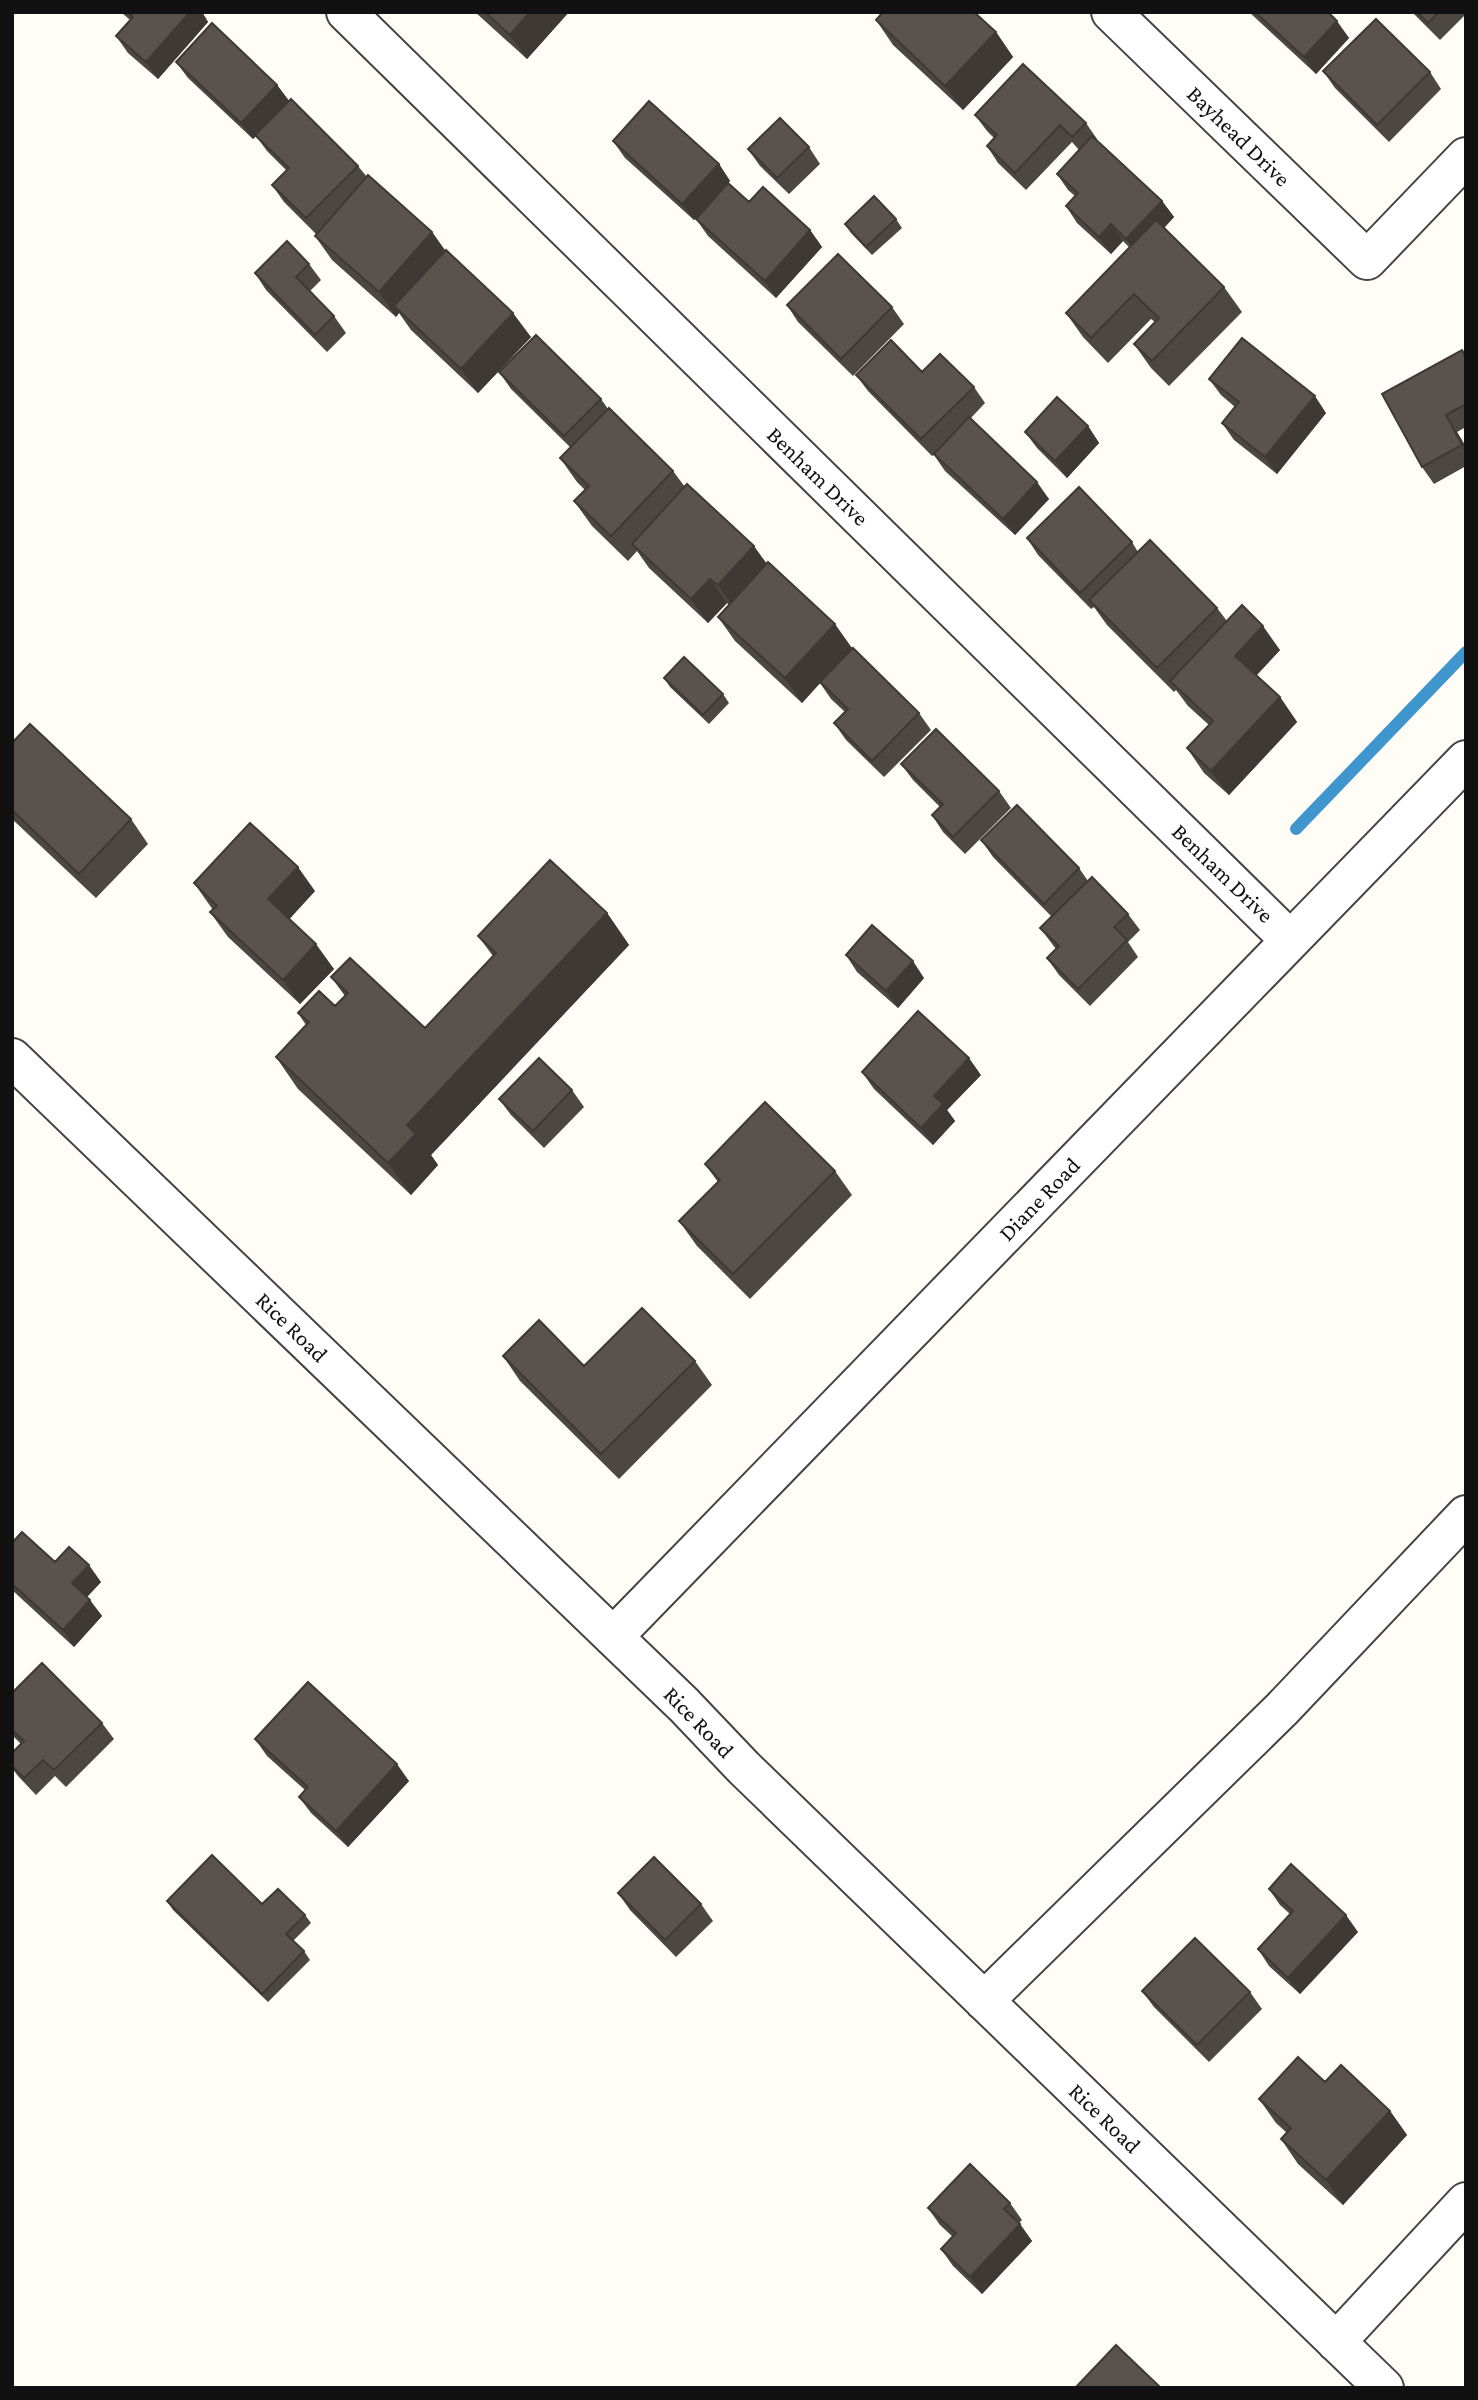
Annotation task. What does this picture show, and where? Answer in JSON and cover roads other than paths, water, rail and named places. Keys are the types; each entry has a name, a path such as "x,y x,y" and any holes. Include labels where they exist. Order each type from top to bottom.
{"street":[{"name":"Benham Drive","path":"346,12 1290,940"},
{"name":"Bayhead Drive","path":"1111,12 1367,260 1466,158"},
{"name":"Diane Road","path":"613,1637 1466,760"},
{"name":"Rice Road","path":"12,1058 684,1705 754,1778 1384,2388"},
{"path":"984,2001 1282,1709 1466,1515"},
{"path":"1336,2342 1466,2202"}],"waterway":[{"path":"1296,829 1466,652"}]}
